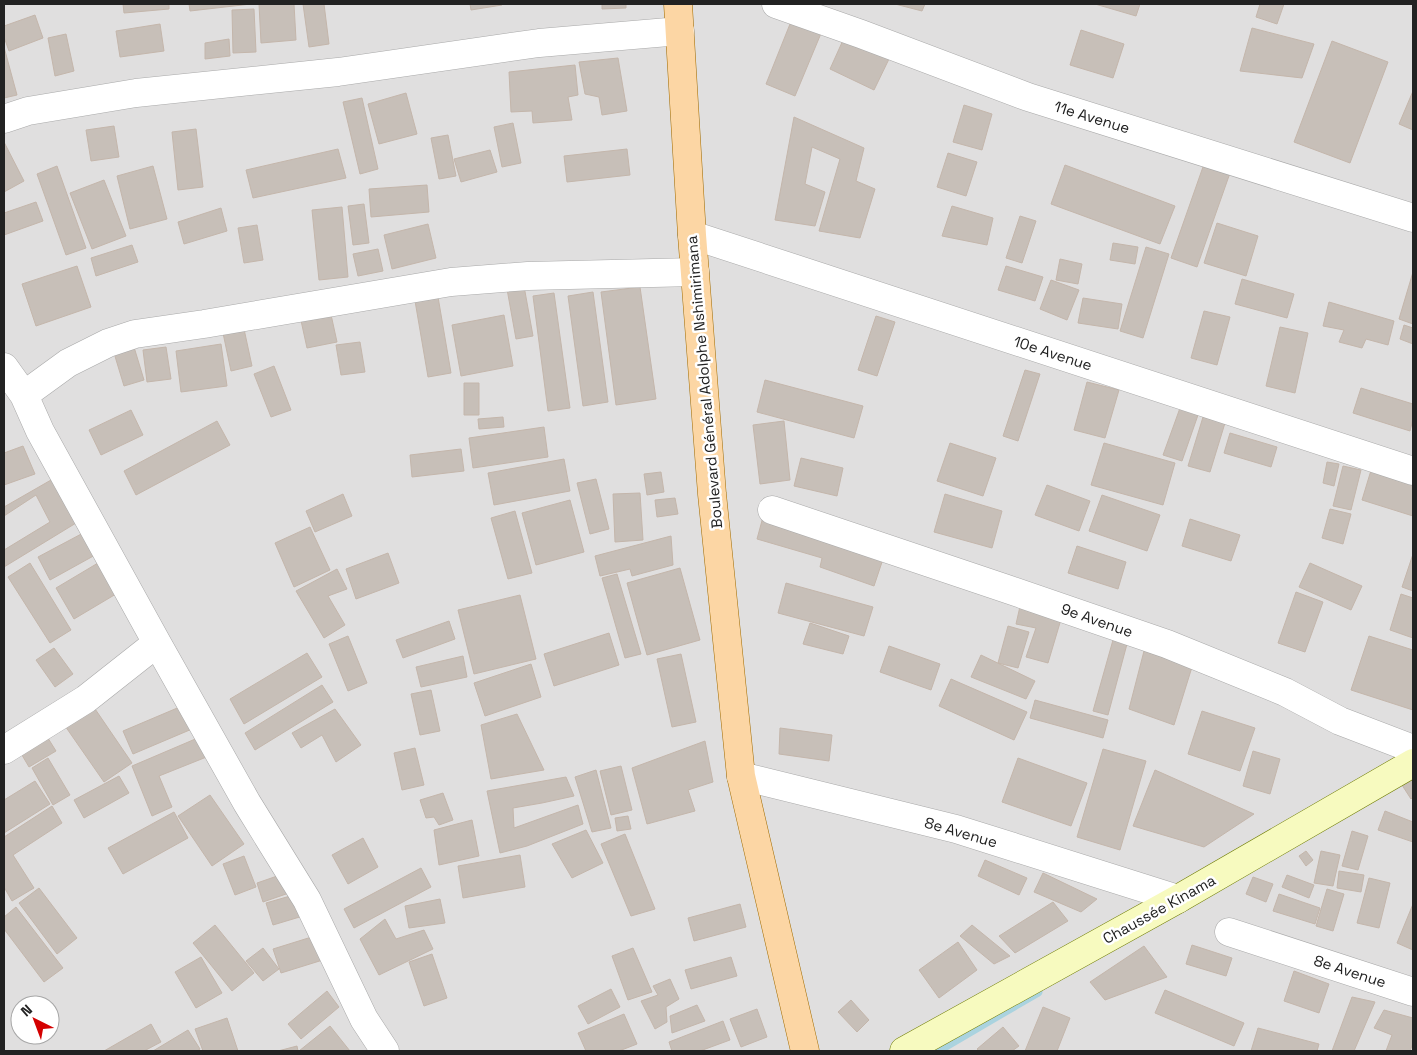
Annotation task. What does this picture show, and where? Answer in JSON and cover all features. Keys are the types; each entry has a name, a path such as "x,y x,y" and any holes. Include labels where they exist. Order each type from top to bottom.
{"main road":[{"name":"Boulevard Général Adolphe Nshimirimana","path":"678,4 692,235 712,494 741,776 805,1051"}],"street":[{"name":"11e Avenue","path":"776,4 1028,97 1413,218"},
{"path":"4,119 28,111 136,93 338,72 538,43 680,31"},
{"name":"10e Avenue","path":"692,235 1413,471"},
{"path":"24,395 68,363 108,343 135,334 451,282 528,276 695,272"},
{"path":"4,367 24,395 40,431 157,643 247,803 306,900 364,1019 385,1051"},
{"name":"9e Avenue","path":"772,510 1167,644 1285,692 1340,721 1413,749"},
{"path":"4,750 86,698 157,643"},
{"name":"Chaussée Kinama","path":"904,1051 1178,899 1413,763"},
{"name":"8e Avenue","path":"741,776 956,829 1178,899"},
{"name":"8e Avenue","path":"1229,932 1413,992"}],"shaded area":[{"path":"4,4 1413,4 1413,1051 4,1051"}],"building":[{"path":"123,4 169,4 169,9 124,13"},
{"path":"189,4 251,4 190,11"},
{"path":"259,4 294,4 296,40 261,43"},
{"path":"303,4 324,4 329,44 309,47"},
{"path":"470,4 502,4 502,5 471,10"},
{"path":"602,4 626,4 626,8 602,9"},
{"path":"895,4 925,4 922,11"},
{"path":"1095,4 1140,4 1136,16"},
{"path":"1260,4 1284,4 1277,24 1256,17"},
{"path":"254,9 256,52 233,53 232,10"},
{"path":"35,15 43,38 9,51 4,37 4,26"},
{"path":"792,19 822,31 795,96 766,84"},
{"path":"160,24 164,51 120,57 116,31"},
{"path":"1252,28 1314,44 1302,78 1240,71"},
{"path":"1081,30 1124,44 1113,78 1070,65"},
{"path":"66,34 74,71 55,76 48,38"},
{"path":"844,38 889,59 874,90 830,69"},
{"path":"229,39 230,56 205,59 205,43"},
{"path":"1332,41 1388,62 1350,163 1294,142"},
{"path":"4,47 17,95 4,98"},
{"path":"618,58 627,111 602,115 599,97 585,94 579,62"},
{"path":"575,65 578,95 568,97 572,120 533,123 532,111 511,112 509,72"},
{"path":"1413,91 1413,130 1399,124"},
{"path":"406,93 417,134 379,144 368,104"},
{"path":"362,98 378,169 360,174 343,102"},
{"path":"964,105 992,114 982,150 953,142"},
{"path":"794,117 864,148 856,181 875,189 860,238 819,231 840,159 812,147 805,184 825,192 815,226 775,220"},
{"path":"513,123 521,163 502,167 494,127"},
{"path":"114,126 119,157 91,161 86,130"},
{"path":"196,129 203,187 178,190 172,132"},
{"path":"448,135 456,176 439,179 431,138"},
{"path":"4,142 24,181 4,192"},
{"path":"338,149 346,178 253,198 246,170"},
{"path":"627,149 630,175 567,182 564,156"},
{"path":"490,150 497,172 461,182 454,159"},
{"path":"948,153 977,162 966,196 937,187"},
{"path":"1204,164 1230,173 1197,267 1171,258"},
{"path":"1065,165 1175,206 1160,244 1051,204"},
{"path":"57,166 86,248 66,255 37,174"},
{"path":"153,166 167,219 130,229 117,176"},
{"path":"104,180 126,236 92,249 70,193"},
{"path":"427,185 429,212 371,217 369,189"},
{"path":"36,202 43,221 4,235 4,213"},
{"path":"364,204 369,243 353,245 348,206"},
{"path":"952,206 993,218 987,245 942,236"},
{"path":"342,207 348,277 319,280 312,210"},
{"path":"221,208 227,231 184,244 178,222"},
{"path":"1020,216 1036,221 1022,263 1006,258"},
{"path":"1217,223 1258,236 1246,276 1204,263"},
{"path":"428,224 436,258 392,269 384,235"},
{"path":"257,225 263,260 244,263 238,228"},
{"path":"1113,243 1138,247 1135,264 1110,260"},
{"path":"132,245 138,262 96,276 91,258"},
{"path":"1146,247 1169,254 1143,338 1120,331"},
{"path":"378,249 383,271 358,276 353,254"},
{"path":"1060,259 1082,264 1078,284 1056,280"},
{"path":"77,266 91,307 36,326 22,284"},
{"path":"1006,266 1043,277 1035,301 998,290"},
{"path":"1413,272 1413,324 1399,319"},
{"path":"1242,279 1294,294 1287,318 1235,304"},
{"path":"1051,280 1079,290 1067,320 1040,309"},
{"path":"524,286 533,336 516,339 507,289"},
{"path":"640,287 656,399 616,405 601,292"},
{"path":"437,291 451,373 428,377 414,295"},
{"path":"593,292 608,402 583,406 568,296"},
{"path":"554,293 570,408 548,411 533,296"},
{"path":"1083,298 1122,304 1118,329 1078,323"},
{"path":"1329,302 1394,321 1388,345 1366,339 1362,348 1339,342 1344,330 1323,326"},
{"path":"330,310 337,342 307,348 300,316"},
{"path":"1204,311 1230,317 1217,365 1191,358"},
{"path":"504,315 513,366 461,376 452,325"},
{"path":"876,316 895,322 877,376 858,370"},
{"path":"1404,325 1413,328 1413,344 1400,339"},
{"path":"1280,327 1308,333 1295,393 1266,386"},
{"path":"244,329 252,366 231,371 223,333"},
{"path":"360,342 365,372 341,375 336,345"},
{"path":"221,344 227,386 181,392 176,351"},
{"path":"134,347 144,380 124,386 114,353"},
{"path":"166,347 171,379 147,382 143,350"},
{"path":"274,366 291,410 271,417 254,374"},
{"path":"1025,370 1040,374 1018,441 1003,436"},
{"path":"765,380 863,406 854,438 757,412"},
{"path":"1087,382 1119,390 1105,438 1074,430"},
{"path":"464,383 479,383 479,415 464,415"},
{"path":"1361,388 1413,404 1413,419 1410,431 1353,413"},
{"path":"1180,408 1198,415 1182,461 1163,455"},
{"path":"131,410 143,435 101,455 89,430"},
{"path":"503,417 504,427 479,429 478,419"},
{"path":"1203,417 1225,423 1210,472 1188,466"},
{"path":"217,421 230,445 136,495 124,471"},
{"path":"784,421 790,480 760,484 753,425"},
{"path":"544,427 548,457 473,468 469,438"},
{"path":"1230,433 1277,447 1271,467 1224,453"},
{"path":"950,443 996,458 983,496 937,481"},
{"path":"1104,443 1175,463 1163,505 1091,485"},
{"path":"23,446 35,474 4,485 4,453"},
{"path":"461,449 464,471 412,477 410,455"},
{"path":"801,458 843,468 837,496 794,486"},
{"path":"564,459 570,491 494,505 488,473"},
{"path":"1327,462 1339,464 1334,486 1323,483"},
{"path":"1343,466 1361,470 1351,510 1333,506"},
{"path":"1372,467 1413,479 1413,516 1362,500"},
{"path":"661,472 664,492 647,495 644,474"},
{"path":"58,476 81,520 4,567 4,550 50,522 36,495 4,516 4,507"},
{"path":"596,479 609,529 590,534 577,483"},
{"path":"1047,485 1090,501 1079,531 1035,515"},
{"path":"640,493 643,540 615,542 613,494"},
{"path":"343,494 352,516 315,532 306,511"},
{"path":"945,494 1002,511 992,548 934,532"},
{"path":"1102,495 1160,515 1147,551 1089,531"},
{"path":"675,498 678,514 657,517 655,500"},
{"path":"570,500 584,552 536,565 522,513"},
{"path":"1330,509 1351,514 1343,544 1322,538"},
{"path":"515,511 532,573 508,579 491,518"},
{"path":"763,517 883,559 874,586 820,567 822,558 757,539"},
{"path":"1190,519 1240,535 1231,561 1182,546"},
{"path":"310,527 330,570 294,587 275,543"},
{"path":"85,532 97,554 50,580 38,557"},
{"path":"671,536 673,565 632,576 630,569 600,576 595,556"},
{"path":"1077,546 1126,562 1118,589 1068,573"},
{"path":"388,553 399,583 356,599 346,569"},
{"path":"1413,554 1413,591 1402,587"},
{"path":"30,563 71,630 50,643 8,577"},
{"path":"98,563 116,594 74,619 56,588"},
{"path":"1310,563 1362,586 1351,610 1299,587"},
{"path":"680,568 700,640 647,655 627,583"},
{"path":"337,569 347,589 328,596 345,625 324,638 296,591"},
{"path":"617,574 641,654 625,658 602,578"},
{"path":"786,583 873,607 864,636 778,613"},
{"path":"1296,592 1323,602 1305,652 1278,643"},
{"path":"1401,594 1413,598 1413,638 1390,630"},
{"path":"520,595 536,659 474,674 458,610"},
{"path":"1021,602 1062,616 1048,663 1026,657 1036,628 1016,624"},
{"path":"449,621 455,639 403,658 396,640"},
{"path":"810,623 849,636 843,654 803,644"},
{"path":"1008,626 1029,632 1018,668 998,663"},
{"path":"609,633 619,665 554,686 544,654"},
{"path":"348,636 367,683 348,691 329,644"},
{"path":"1369,636 1413,650 1413,710 1351,690"},
{"path":"1113,640 1127,644 1108,715 1093,711"},
{"path":"889,646 940,664 931,690 880,672"},
{"path":"54,648 73,674 55,687 36,660"},
{"path":"1144,651 1192,667 1174,725 1129,709"},
{"path":"307,653 322,677 244,724 230,699"},
{"path":"681,654 696,722 672,727 657,659"},
{"path":"981,655 1035,681 1026,699 971,677"},
{"path":"463,656 467,677 421,687 416,667"},
{"path":"531,664 541,697 485,716 474,683"},
{"path":"951,679 1027,712 1014,740 939,706"},
{"path":"322,685 333,702 255,750 245,733"},
{"path":"431,690 440,731 420,735 411,694"},
{"path":"1035,700 1108,720 1103,738 1030,718"},
{"path":"91,703 132,763 104,782 63,723"},
{"path":"182,706 192,729 133,754 123,731"},
{"path":"335,709 361,745 336,762 322,735 301,748 292,733"},
{"path":"1202,711 1255,728 1240,771 1188,754"},
{"path":"517,714 544,770 491,779 481,725"},
{"path":"780,728 832,735 829,761 779,754"},
{"path":"46,735 56,751 29,767 19,750"},
{"path":"200,737 209,756 159,776 172,807 152,816 132,766"},
{"path":"705,741 713,782 688,790 695,811 647,824 632,768"},
{"path":"415,748 424,785 402,790 394,753"},
{"path":"1103,749 1146,761 1120,850 1077,837"},
{"path":"1253,751 1280,759 1270,794 1243,786"},
{"path":"48,758 70,795 53,805 32,768"},
{"path":"1018,758 1087,783 1071,826 1002,802"},
{"path":"621,766 632,810 611,815 600,771"},
{"path":"596,770 611,828 592,832 575,777"},
{"path":"1155,770 1254,814 1204,847 1133,826"},
{"path":"1413,772 1413,797 1411,799 1400,782"},
{"path":"119,776 129,793 84,818 74,800"},
{"path":"566,777 574,796 513,808 514,828 578,805 583,824 527,846 500,853 487,791"},
{"path":"35,781 50,804 4,833 4,800"},
{"path":"443,793 453,820 439,825 434,817 426,818 420,800"},
{"path":"210,795 244,844 212,866 178,816"},
{"path":"52,806 62,823 13,855 34,888 12,901 4,887 4,837"},
{"path":"1385,811 1413,822 1413,842 1378,830"},
{"path":"174,812 188,838 123,874 108,848"},
{"path":"628,816 631,829 617,831 615,818"},
{"path":"472,820 479,856 439,865 434,830"},
{"path":"586,830 603,863 572,878 552,844"},
{"path":"1352,831 1368,836 1358,870 1342,866"},
{"path":"625,834 655,909 631,916 601,844"},
{"path":"363,838 378,867 348,884 332,855"},
{"path":"1306,851 1313,860 1306,866 1299,856"},
{"path":"1321,851 1340,855 1333,886 1314,883"},
{"path":"520,855 525,887 463,898 458,866"},
{"path":"244,856 256,887 235,895 223,864"},
{"path":"985,860 1027,878 1019,895 978,876"},
{"path":"421,868 431,887 354,928 344,909"},
{"path":"1339,871 1364,875 1361,892 1337,888"},
{"path":"1043,873 1097,899 1081,912 1034,892"},
{"path":"283,874 289,893 263,902 257,883"},
{"path":"1287,875 1314,885 1309,898 1282,887"},
{"path":"1253,877 1273,884 1266,902 1246,894"},
{"path":"1369,878 1390,883 1379,928 1357,923"},
{"path":"39,888 77,938 57,954 19,903"},
{"path":"1327,889 1344,894 1333,931 1316,926"},
{"path":"297,894 303,916 273,925 266,903"},
{"path":"1279,894 1320,908 1315,924 1273,911"},
{"path":"440,899 445,923 409,928 405,906"},
{"path":"1053,902 1068,921 1015,953 999,936"},
{"path":"740,904 746,927 694,941 688,918"},
{"path":"1413,904 1413,950 1397,943"},
{"path":"16,907 63,968 44,982 4,929 4,917"},
{"path":"385,919 396,939 424,930 433,949 379,975 360,939"},
{"path":"215,925 254,973 232,991 193,943"},
{"path":"972,925 1010,956 994,964 960,936"},
{"path":"318,935 326,959 281,973 273,949"},
{"path":"958,942 977,970 939,998 919,970"},
{"path":"1192,945 1232,958 1226,976 1186,964"},
{"path":"1144,946 1167,977 1105,1000 1090,982"},
{"path":"263,948 279,969 263,981 246,961"},
{"path":"633,948 652,992 628,1000 612,956"},
{"path":"432,954 447,998 424,1006 409,962"},
{"path":"201,957 222,993 196,1008 175,972"},
{"path":"731,957 737,976 691,989 685,970"},
{"path":"1294,971 1329,984 1319,1013 1284,1001"},
{"path":"670,979 679,999 666,1007 667,1022 655,1029 641,1001 658,995 653,986"},
{"path":"611,989 620,1007 588,1024 578,1006"},
{"path":"1165,990 1244,1023 1234,1046 1155,1013"},
{"path":"327,991 339,1007 301,1039 288,1024"},
{"path":"1352,997 1375,1002 1354,1051 1332,1051"},
{"path":"851,1000 869,1020 857,1032 838,1012"},
{"path":"697,1005 705,1021 672,1033 670,1016"},
{"path":"1043,1007 1070,1018 1057,1051 1025,1051"},
{"path":"757,1009 767,1037 741,1047 730,1019"},
{"path":"1384,1010 1413,1018 1413,1043 1410,1051 1386,1051 1392,1035 1374,1028"},
{"path":"624,1014 637,1044 619,1051 586,1051 578,1033"},
{"path":"227,1018 238,1051 203,1051 195,1029"},
{"path":"723,1021 730,1040 700,1051 672,1051 669,1042"},
{"path":"151,1024 161,1042 144,1051 104,1051"},
{"path":"330,1026 350,1051 299,1051"},
{"path":"1003,1027 1019,1046 1012,1051 979,1051 977,1049"},
{"path":"1258,1028 1319,1044 1317,1051 1251,1051"},
{"path":"188,1030 200,1049 197,1051 153,1051"},
{"path":"297,1046 298,1051 278,1051"}],"waterway":[{"path":"937,1051 1038,992"}]}
